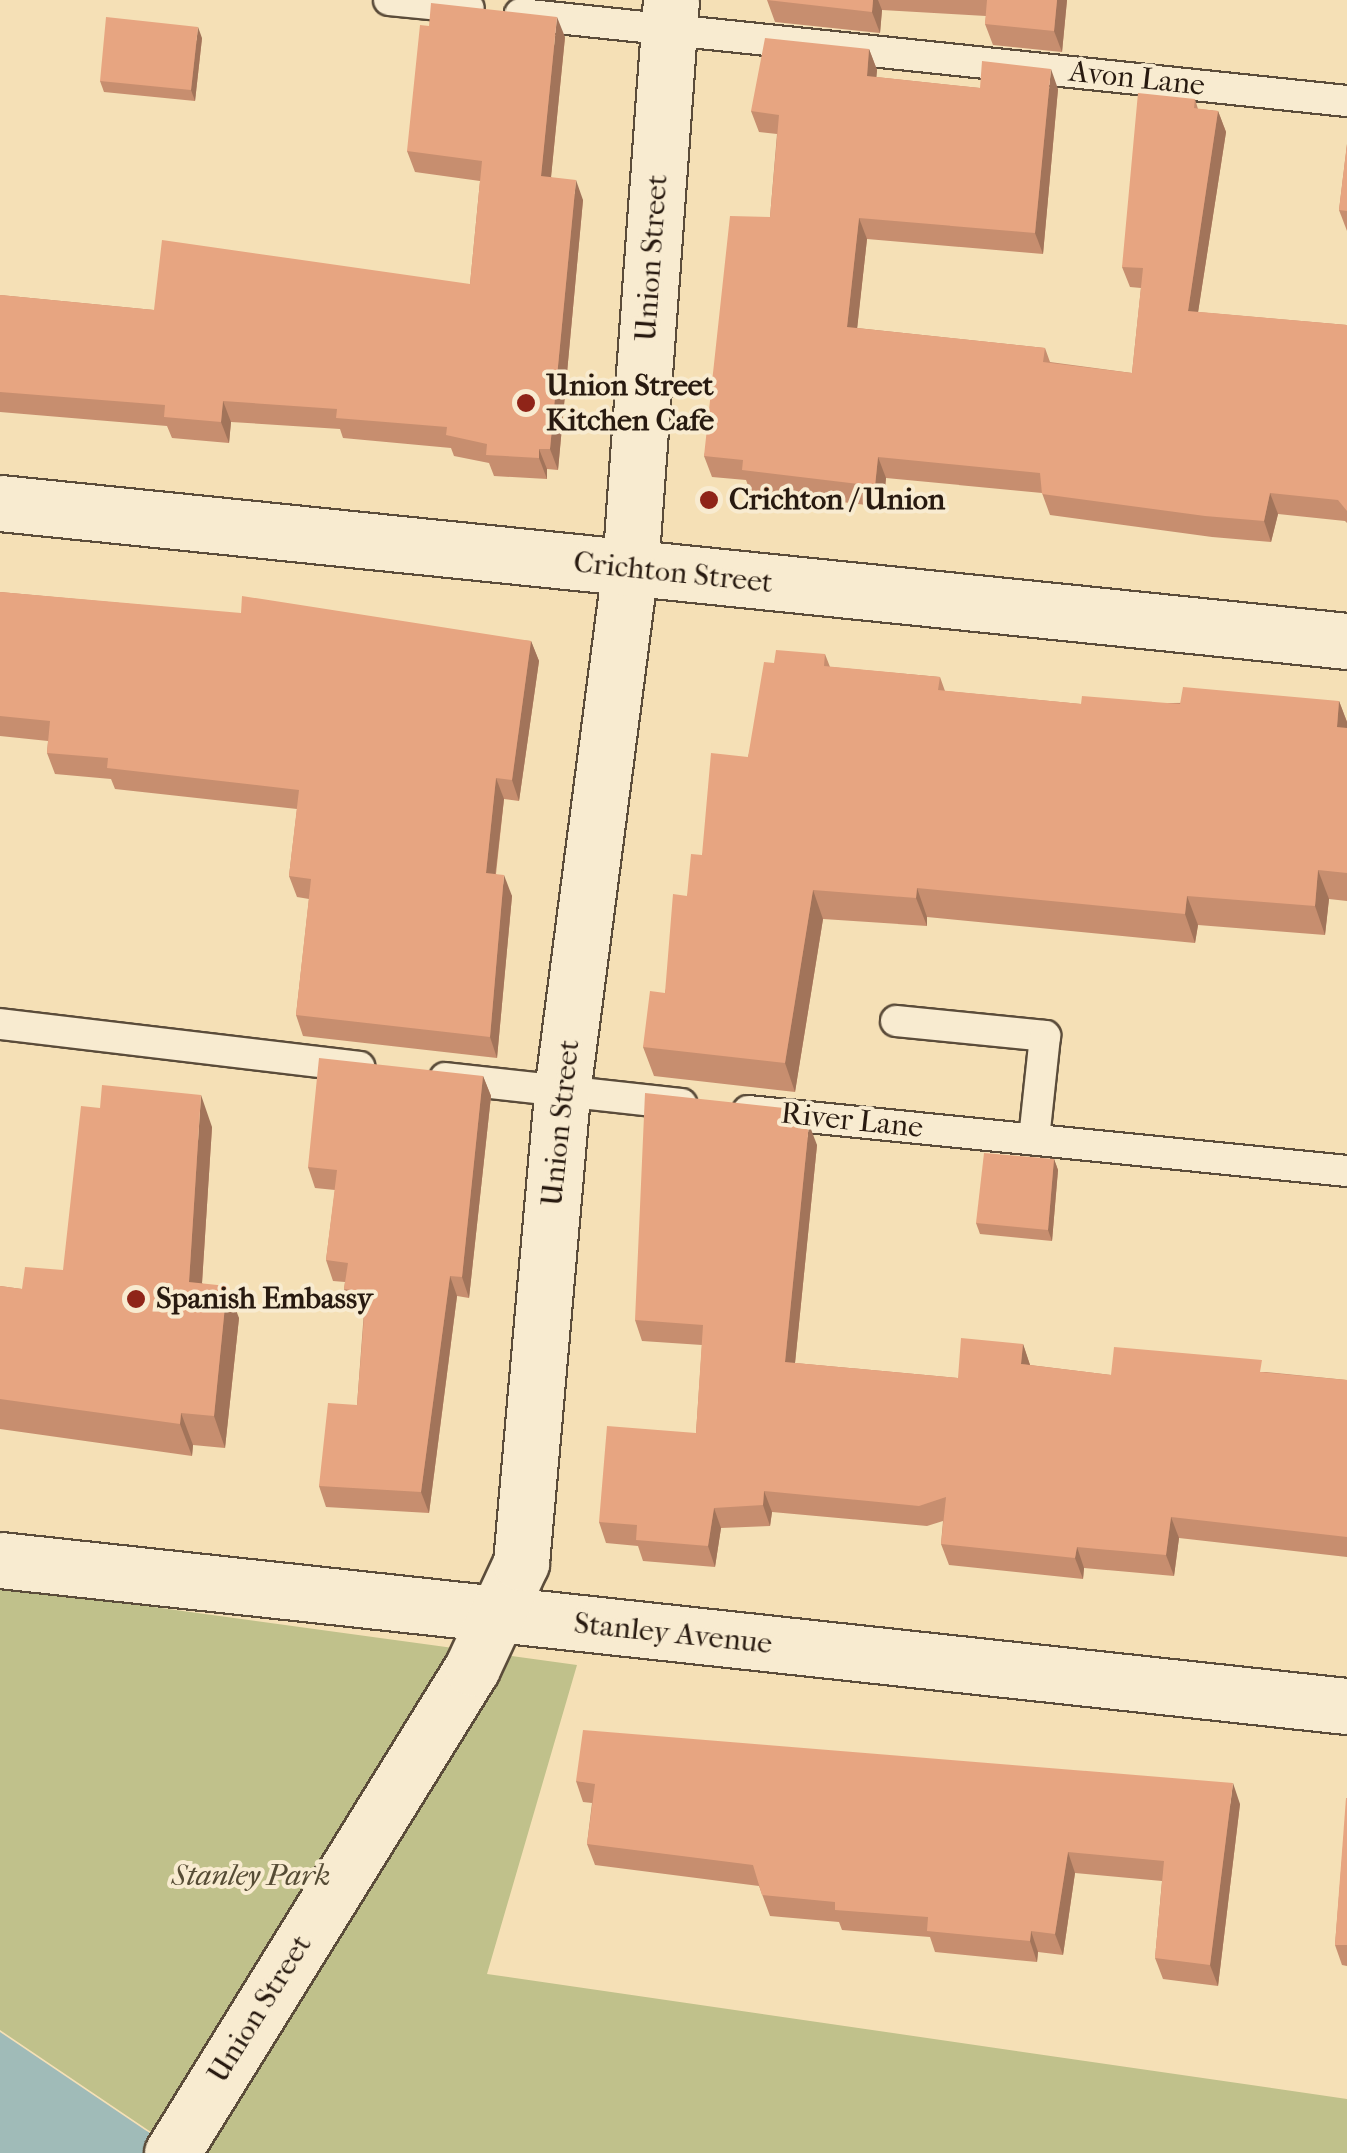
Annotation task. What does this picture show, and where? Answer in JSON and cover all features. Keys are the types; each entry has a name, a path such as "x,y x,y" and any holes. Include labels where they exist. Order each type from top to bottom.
{"street":[{"name":"Union Street","path":"174,2150 500,1613 526,1533 562,1092 630,568 670,15"},
{"name":"Crichton Street","path":"0,502 1347,641"},
{"name":"Stanley Avenue","path":"0,1560 1347,1706"}],"lane":[{"name":"Avon Lane","path":"389,0 670,15 1347,102"},
{"path":"896,1021 1046,1036 1034,1139"},
{"name":"River Lane","path":"0,1024 562,1092 1347,1171"}],"green space":[{"name":"Stanley Park","path":"0,1586 577,1665 487,1974 1347,2099 1347,2153 182,2153 0,2030"}],"water":[{"path":"0,2032 145,2130 184,2153 0,2153"}],"building":[{"path":"767,0 873,0 872,12"},
{"path":"987,0 1057,0 1054,31 985,24"},
{"path":"431,3 557,17 541,176 576,180 550,449 539,449 539,458 486,455 487,444 446,435 447,427 336,418 337,409 223,401 221,422 164,417 165,405 0,392 0,295 154,310 162,240 470,284 482,161 407,151 420,25 429,26"},
{"path":"106,17 198,27 191,90 100,81"},
{"path":"765,38 869,49 867,76 980,88 982,61 1051,69 1035,233 859,218 847,327 1045,348 1043,362 1132,373 1143,268 1122,267 1138,93 1195,99 1194,108 1218,111 1188,311 1347,325 1347,511 1338,500 1270,493 1264,521 1205,516 1042,494 1040,473 878,457 875,486 742,470 743,460 704,456 730,216 770,217 779,115 751,111"},
{"path":"1347,144 1347,211 1339,210"},
{"path":"0,592 241,613 242,596 531,641 512,780 496,778 486,873 504,875 490,1037 296,1015 311,879 289,876 299,790 107,768 108,758 47,753 50,721 0,716"},
{"path":"776,650 825,654 824,666 940,677 938,690 1081,704 1082,696 1180,704 1183,687 1339,701 1337,727 1347,728 1347,873 1318,870 1315,906 1187,896 1185,914 917,888 916,898 813,890 785,1063 643,1047 650,991 665,993 673,894 687,896 691,854 702,855 711,753 748,757 764,662 774,663"},
{"path":"319,1058 483,1076 462,1277 450,1276 421,1492 319,1486 328,1403 357,1405 366,1292 344,1289 348,1263 326,1260 337,1170 308,1167"},
{"path":"102,1085 201,1095 189,1282 227,1286 214,1416 181,1413 180,1424 0,1399 0,1286 22,1289 25,1267 63,1270 81,1106 100,1108"},
{"path":"645,1093 784,1108 783,1122 809,1124 785,1362 958,1378 961,1338 1023,1344 1021,1364 1111,1375 1114,1347 1262,1360 1260,1372 1347,1380 1347,1537 1171,1517 1166,1555 1077,1547 1075,1558 941,1544 946,1497 919,1506 764,1491 763,1505 714,1508 708,1546 636,1540 637,1525 599,1522 607,1426 696,1433 703,1325 635,1320"},
{"path":"984,1153 1054,1159 1048,1230 976,1223"},
{"path":"583,1730 1233,1783 1210,1965 1155,1958 1164,1861 1068,1852 1055,1934 1031,1931 1030,1941 927,1931 928,1917 835,1910 835,1902 762,1895 753,1865 587,1844 595,1784 576,1781"},
{"path":"1346,1798 1347,1945 1335,1945"}],"place":[{"name":"Union Street Kitchen Cafe","path":"526,403"},
{"name":"Crichton / Union","path":"709,500"},
{"name":"Spanish Embassy","path":"136,1299"}]}
